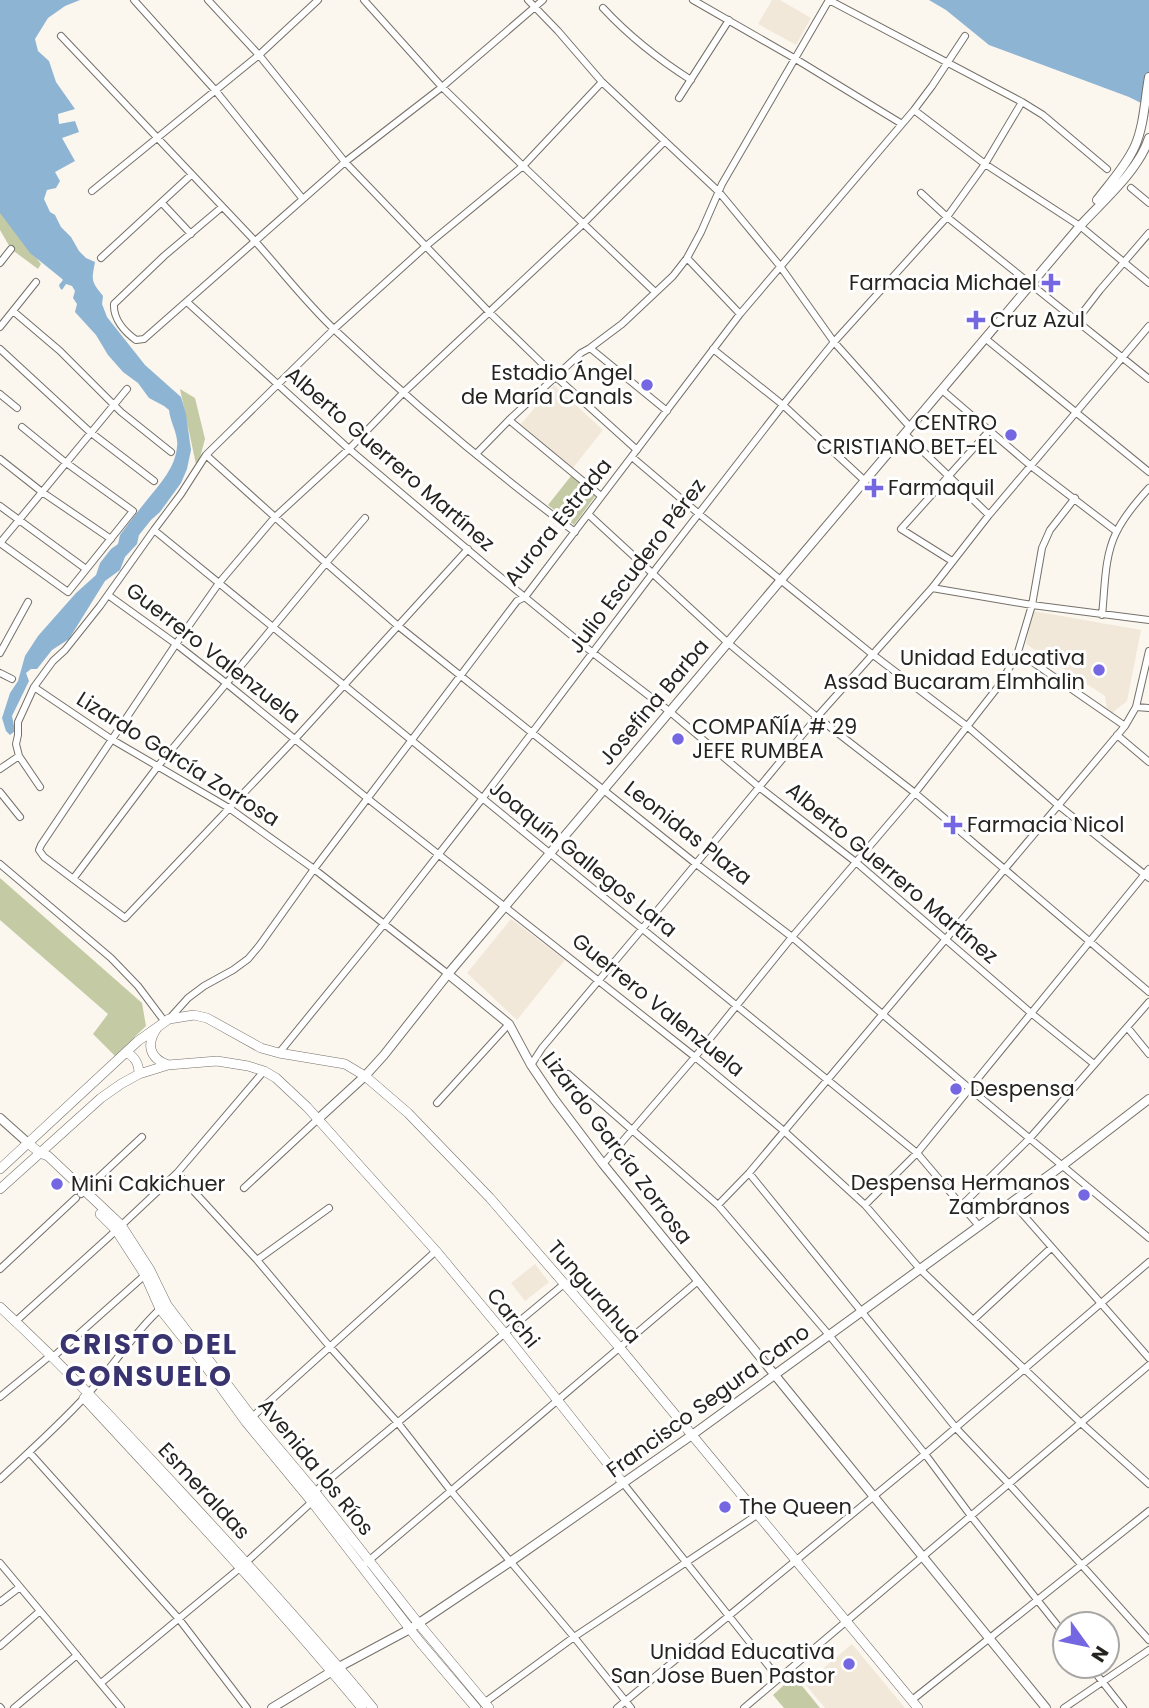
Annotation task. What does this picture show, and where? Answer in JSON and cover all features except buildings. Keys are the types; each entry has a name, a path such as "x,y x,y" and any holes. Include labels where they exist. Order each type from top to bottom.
{"main road":[{"name":"Tungurahua","path":"165,1021 194,1015 207,1018 261,1048 345,1065 365,1076 408,1113 490,1198 620,1348 915,1704"},
{"path":"0,1168 126,1052 165,1021"},
{"path":"165,1021 151,1039 150,1048 160,1062 168,1065"},
{"path":"126,1052 137,1061 139,1074"},
{"name":"Carchi","path":"0,1189 101,1098 139,1074 168,1065 218,1061 264,1071 276,1077 318,1119 436,1251 623,1483"},
{"name":"Avenida los Ríos","path":"29,1143 118,1228 150,1270 167,1305 249,1420"},
{"name":"Avenida los Ríos","path":"118,1228 145,1275 160,1309 481,1707"},
{"name":"Esmeraldas","path":"0,1307 52,1356 373,1708"},
{"name":"Esmeraldas","path":"335,1669 362,1708"}],"street":[{"path":"134,0 215,90 302,198"},
{"path":"208,0 259,55 345,162 489,312 637,450"},
{"path":"92,191 259,55 318,0"},
{"path":"364,0 442,87 656,292"},
{"path":"528,0 602,82 719,192 780,266 834,342 907,431 989,515"},
{"path":"222,207 114,304 116,316 136,341 144,339 302,198 442,87 543,0"},
{"path":"693,0 902,124"},
{"path":"476,454 555,376 581,353 622,324 673,276 687,258 719,192 829,0 1023,102 1043,115 1107,169"},
{"path":"603,8 658,58 691,80"},
{"path":"679,98 729,20"},
{"path":"61,36 334,329 476,454 575,532"},
{"name":"Aurora Estrada","path":"165,1021 196,992 248,959 517,601 525,597 740,314 914,110 965,36"},
{"name":"Josefina Barba","path":"1080,226 1130,155 1139,135 1149,77"},
{"path":"40,787 19,756 16,744 18,722 34,687 108,595 206,455 334,329 426,246 523,166 602,82"},
{"name":"Julio Escudero Pérez","path":"278,1053 439,855 783,405 834,342 947,217 985,164 1023,102"},
{"path":"914,110 985,164 1080,226 1149,283"},
{"name":"Josefina Barba","path":"244,1188 365,1076 384,1055 448,974 780,579 1080,226 1122,181 1146,148 1149,138"},
{"path":"468,549 125,918 44,857 39,850 111,739 219,583 275,517 583,224 665,141"},
{"path":"101,258 191,175"},
{"path":"1131,188 1149,203"},
{"path":"921,193 947,217 1149,379"},
{"path":"162,202 191,234"},
{"path":"1077,320 1149,233"},
{"path":"0,263 11,249"},
{"path":"687,258 740,314"},
{"path":"0,327 36,282"},
{"name":"Alberto Guerrero Martínez","path":"187,302 349,449 525,597 857,863 1094,1064"},
{"path":"13,311 60,351 113,405 171,452"},
{"path":"531,1065 542,1048 759,786 932,588 989,515 1149,326"},
{"path":"986,339 1149,472"},
{"path":"590,348 667,411"},
{"path":"0,349 90,432 154,481"},
{"path":"713,349 783,405 864,481"},
{"path":"22,427 65,462 133,510 68,592 0,543 65,462 127,388"},
{"path":"942,390 1031,466 1116,531"},
{"path":"0,394 17,408"},
{"path":"509,420 601,496"},
{"path":"952,561 901,529 989,431"},
{"name":"Leonidas Plaza","path":"206,455 397,625 792,937 1149,1238"},
{"path":"632,457 872,654 968,727 1058,804 1148,874 917,1153 865,1205"},
{"path":"0,459 42,492 111,539"},
{"path":"1102,615 1108,558 1116,531 1149,488"},
{"path":"603,1164 857,863 1002,683 1018,652 1032,606 1042,548 1049,530 1075,498"},
{"path":"0,506 86,569"},
{"path":"588,514 727,642 817,717 915,793 1149,992"},
{"path":"73,879 158,766 365,518"},
{"name":"Joaquín Gallegos Lara","path":"153,530 917,1153 979,1226"},
{"path":"932,588 1032,606 1149,620"},
{"name":"Guerrero Valenzuela","path":"108,595 226,683 367,799 784,1130 865,1205 920,1269 1149,1484"},
{"path":"0,653 28,602"},
{"path":"1018,652 1125,726"},
{"path":"718,1205 749,1173 1125,726 1136,707 1149,652"},
{"path":"0,673 12,679"},
{"name":"Lizardo García Zorrosa","path":"34,687 111,739 229,808 314,869 509,1024 531,1065 603,1164 1046,1708"},
{"path":"1136,707 1149,708"},
{"path":"1117,734 1149,762"},
{"path":"0,769 19,756"},
{"path":"0,793 20,817"},
{"path":"0,864 111,958 138,986 165,1021"},
{"path":"962,1205 1030,1138 1149,1002"},
{"path":"437,1103 509,1024"},
{"path":"1127,1027 1149,1054"},
{"path":"15,1322 177,1173 264,1071"},
{"path":"568,1074 718,1205 829,1335 1051,1618"},
{"name":"Francisco Segura Cano","path":"272,1708 335,1669 415,1626 510,1562 775,1375 1149,1100"},
{"name":"Avenida los Ríos","path":"0,1118 29,1143"},
{"path":"0,1269 142,1137"},
{"path":"177,1173 257,1260 398,1423 631,1708"},
{"path":"749,1173 956,1428 1149,1640"},
{"path":"1012,1202 1149,1358"},
{"path":"257,1260 329,1208"},
{"path":"973,1320 1051,1248"},
{"path":"249,1420 436,1251"},
{"path":"617,1708 925,1454 1149,1262"},
{"path":"0,1397 52,1356 145,1275"},
{"path":"365,1563 698,1281"},
{"path":"101,1684 243,1565 313,1497 398,1423 564,1284"},
{"path":"0,1479 86,1395 160,1309"},
{"path":"744,1708 1149,1365"},
{"path":"29,1452 179,1619 247,1708"},
{"name":"Carchi","path":"623,1483 779,1679"},
{"path":"915,1704 989,1639 1149,1511"},
{"path":"481,1707 574,1637 757,1515"},
{"path":"0,1563 121,1708"},
{"path":"0,1602 20,1587"},
{"path":"0,1646 40,1611"},
{"path":"1064,1708 1149,1650"},
{"path":"14,1708 77,1655"},
{"path":"1102,1681 1123,1708"}],"shaded area":[{"path":"772,0 780,0 811,18 796,45 758,24"},
{"path":"554,385 603,430 572,469 521,424"},
{"name":"Unidad Educativa Assad Bucaram Elmhalin","path":"1033,611 1141,630 1127,701 1112,713 1107,709 1105,696 1026,644"},
{"path":"511,919 565,960 517,1020 467,973"},
{"path":"535,1264 549,1282 525,1301 511,1283"},
{"name":"Unidad Educativa San Jose Buen Pastor","path":"852,1644 905,1708 825,1708 805,1684"}],"green space":[{"path":"0,206 41,264 38,269 11,249 0,230"},
{"path":"180,389 195,398 205,439 197,469"},
{"path":"571,476 596,495 574,525 548,505"},
{"path":"0,878 142,1003 146,1026 115,1056 93,1034 108,1014 0,920"},
{"path":"794,1676 820,1708 784,1708 773,1695"}],"water":[{"path":"0,0 80,0 65,6 48,18 35,39 38,51 49,61 56,82 75,109 58,114 59,124 75,121 79,132 62,138 75,161 55,172 60,181 56,188 47,190 44,199 50,212 55,215 79,251 95,262 93,280 103,296 102,304 107,317 145,365 181,397 191,450 181,483 139,535 137,544 125,557 120,570 105,581 69,639 52,650 37,669 26,673 29,681 12,716 15,731 10,735 2,718 10,693 18,681 25,656 38,636 96,575 100,563 118,544 120,535 166,475 176,455 177,442 169,410 149,398 138,383 123,372 108,355 96,335 75,312 77,304 73,298 75,291 72,286 66,284 62,290 60,288 63,280 30,253 0,213"},
{"path":"929,0 1149,0 1149,107 989,45 946,10"}],"place":[{"name":"Farmacia Michael","path":"1051,283"},
{"name":"Cruz Azul","path":"976,320"},
{"name":"Estadio Ángel de María Canals","path":"647,385"},
{"name":"CENTRO CRISTIANO BET-EL","path":"1011,435"},
{"name":"Farmaquil","path":"874,488"},
{"name":"Unidad Educativa Assad Bucaram Elmhalin","path":"1099,670"},
{"name":"COMPAÑÍA # 29 JEFE RUMBEA","path":"678,739"},
{"name":"Farmacia Nicol","path":"953,825"},
{"name":"Despensa","path":"956,1089"},
{"name":"Mini Cakichuer","path":"57,1184"},
{"name":"Despensa Hermanos Zambranos","path":"1084,1195"},
{"name":"The Queen","path":"725,1507"},
{"name":"Unidad Educativa San Jose Buen Pastor","path":"849,1664"}],"district":[{"name":"CRISTO DEL CONSUELO","path":"149,1360"}]}
